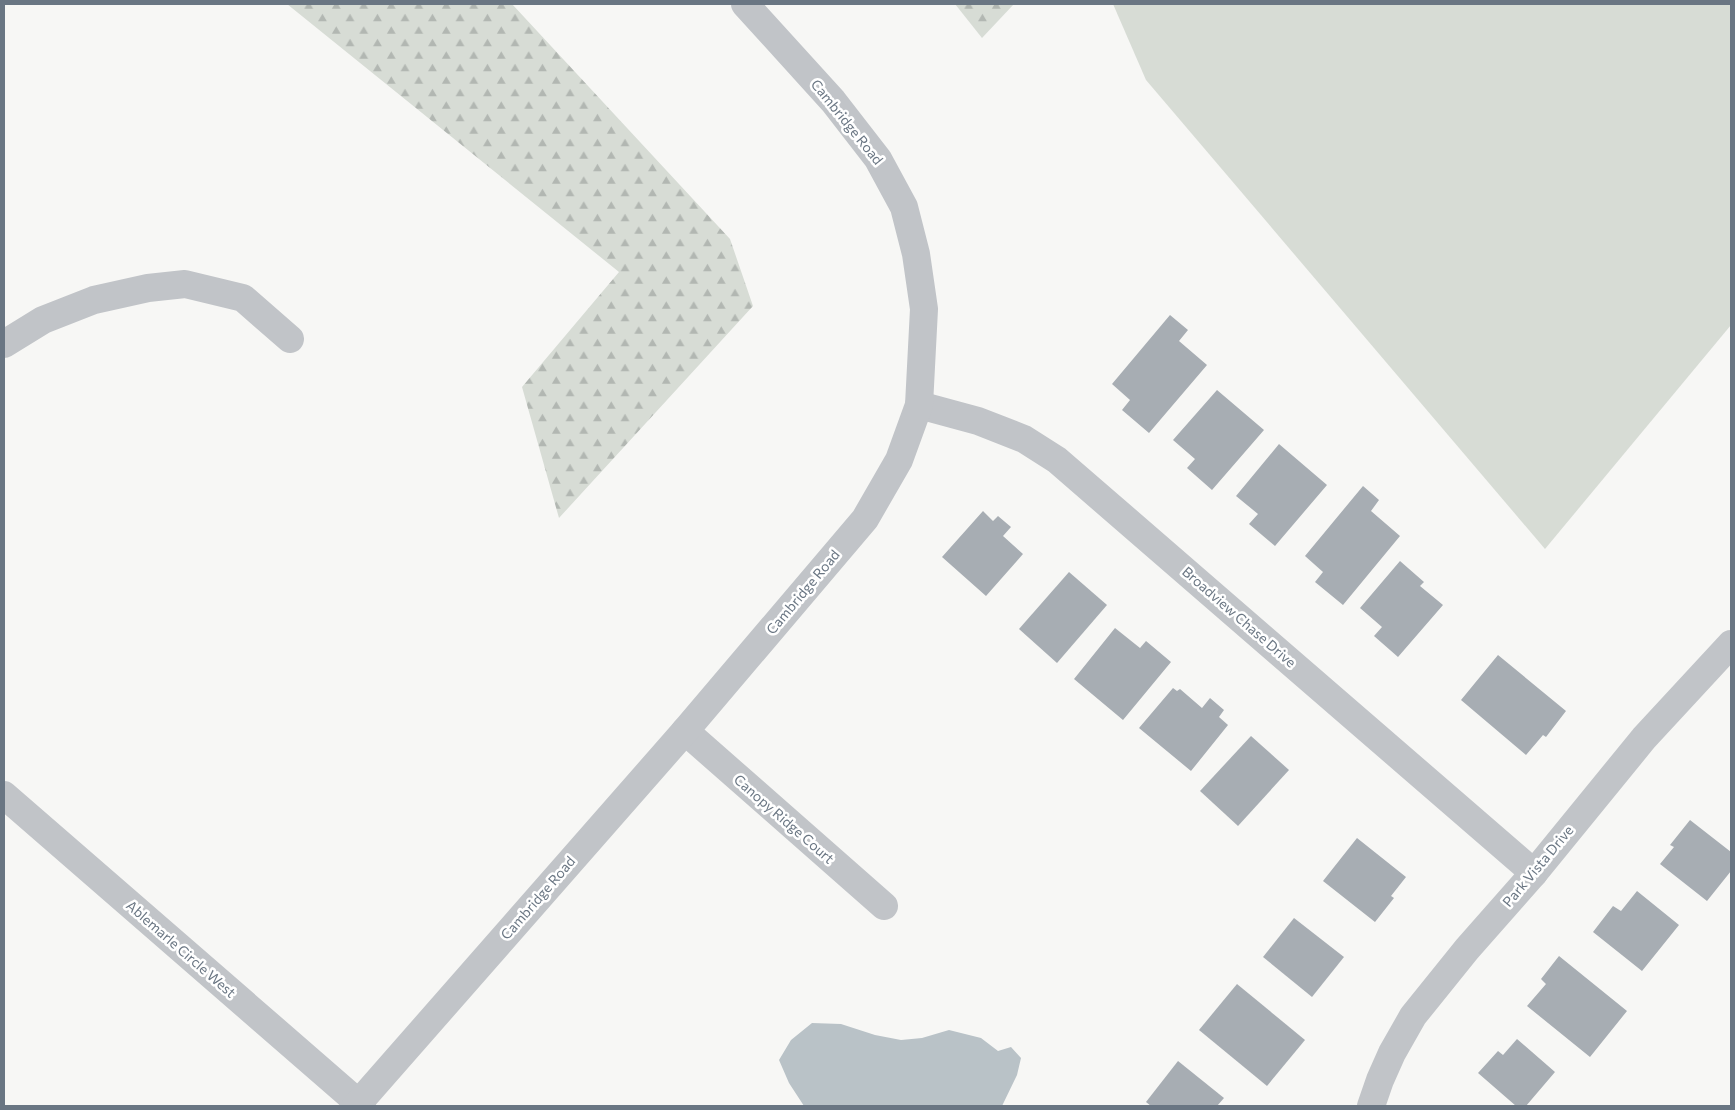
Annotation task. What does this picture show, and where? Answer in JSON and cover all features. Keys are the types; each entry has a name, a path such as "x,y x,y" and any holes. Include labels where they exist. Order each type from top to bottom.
{"street":[{"name":"Cambridge Road","path":"359,1105 684,731 865,519 898,460 919,405 924,309 916,254 904,207 878,159 832,101 745,4"},
{"path":"4,344 43,320 94,300 148,288 184,284 243,298 290,339"},
{"name":"Broadview Chase Drive","path":"919,405 978,421 1024,440 1057,460 1534,873"},
{"name":"Park Vista Drive","path":"1371,1106 1392,1053 1414,1016 1466,949 1534,873 1644,738 1731,644"},
{"name":"Canopy Ridge Court","path":"684,731 884,906"},
{"name":"Ablemarle Circle West","path":"4,796 359,1105"}],"green space":[{"path":"287,4 512,4 730,239 753,306 559,518 522,387 619,272"},
{"path":"955,4 1014,4 982,38"},
{"path":"1113,4 1731,4 1731,325 1545,549 1146,80"}],"shaded area":[{"path":"812,1023 841,1024 875,1035 901,1040 922,1038 949,1030 981,1038 998,1051 1011,1047 1021,1058 1017,1075 1002,1106 804,1106 789,1083 779,1060 791,1040"}],"building":[{"path":"1170,315 1188,330 1179,341 1207,365 1149,433 1122,410 1130,400 1112,384"},
{"path":"1217,390 1264,430 1212,490 1187,468 1195,459 1173,440"},
{"path":"1279,444 1327,485 1275,546 1249,524 1258,514 1236,496"},
{"path":"1363,486 1379,500 1371,511 1400,536 1343,605 1315,582 1323,572 1305,556"},
{"path":"983,511 993,521 998,516 1011,527 1003,536 1023,554 986,596 942,557"},
{"path":"1400,561 1424,582 1420,586 1443,605 1398,657 1374,636 1382,627 1360,608"},
{"path":"1069,572 1107,605 1057,663 1019,629"},
{"path":"1115,628 1140,648 1146,641 1171,662 1123,720 1074,679"},
{"path":"1498,655 1566,711 1546,737 1543,735 1526,755 1461,700"},
{"path":"1173,688 1177,691 1180,689 1202,708 1210,698 1224,710 1219,717 1228,725 1191,771 1139,728"},
{"path":"1251,736 1289,770 1238,826 1200,791"},
{"path":"1690,820 1731,852 1731,871 1707,901 1660,864 1674,847 1670,845"},
{"path":"1357,838 1406,877 1391,896 1394,898 1375,922 1323,881"},
{"path":"1637,891 1679,925 1642,971 1593,932 1613,906 1621,911"},
{"path":"1294,918 1344,957 1312,997 1263,957"},
{"path":"1559,956 1627,1011 1590,1057 1527,1006 1546,984 1541,979"},
{"path":"1237,984 1305,1040 1267,1086 1199,1030"},
{"path":"1517,1039 1555,1072 1526,1106 1516,1106 1478,1073 1498,1051 1503,1055"},
{"path":"1178,1061 1224,1098 1217,1106 1151,1106 1146,1102"}]}
